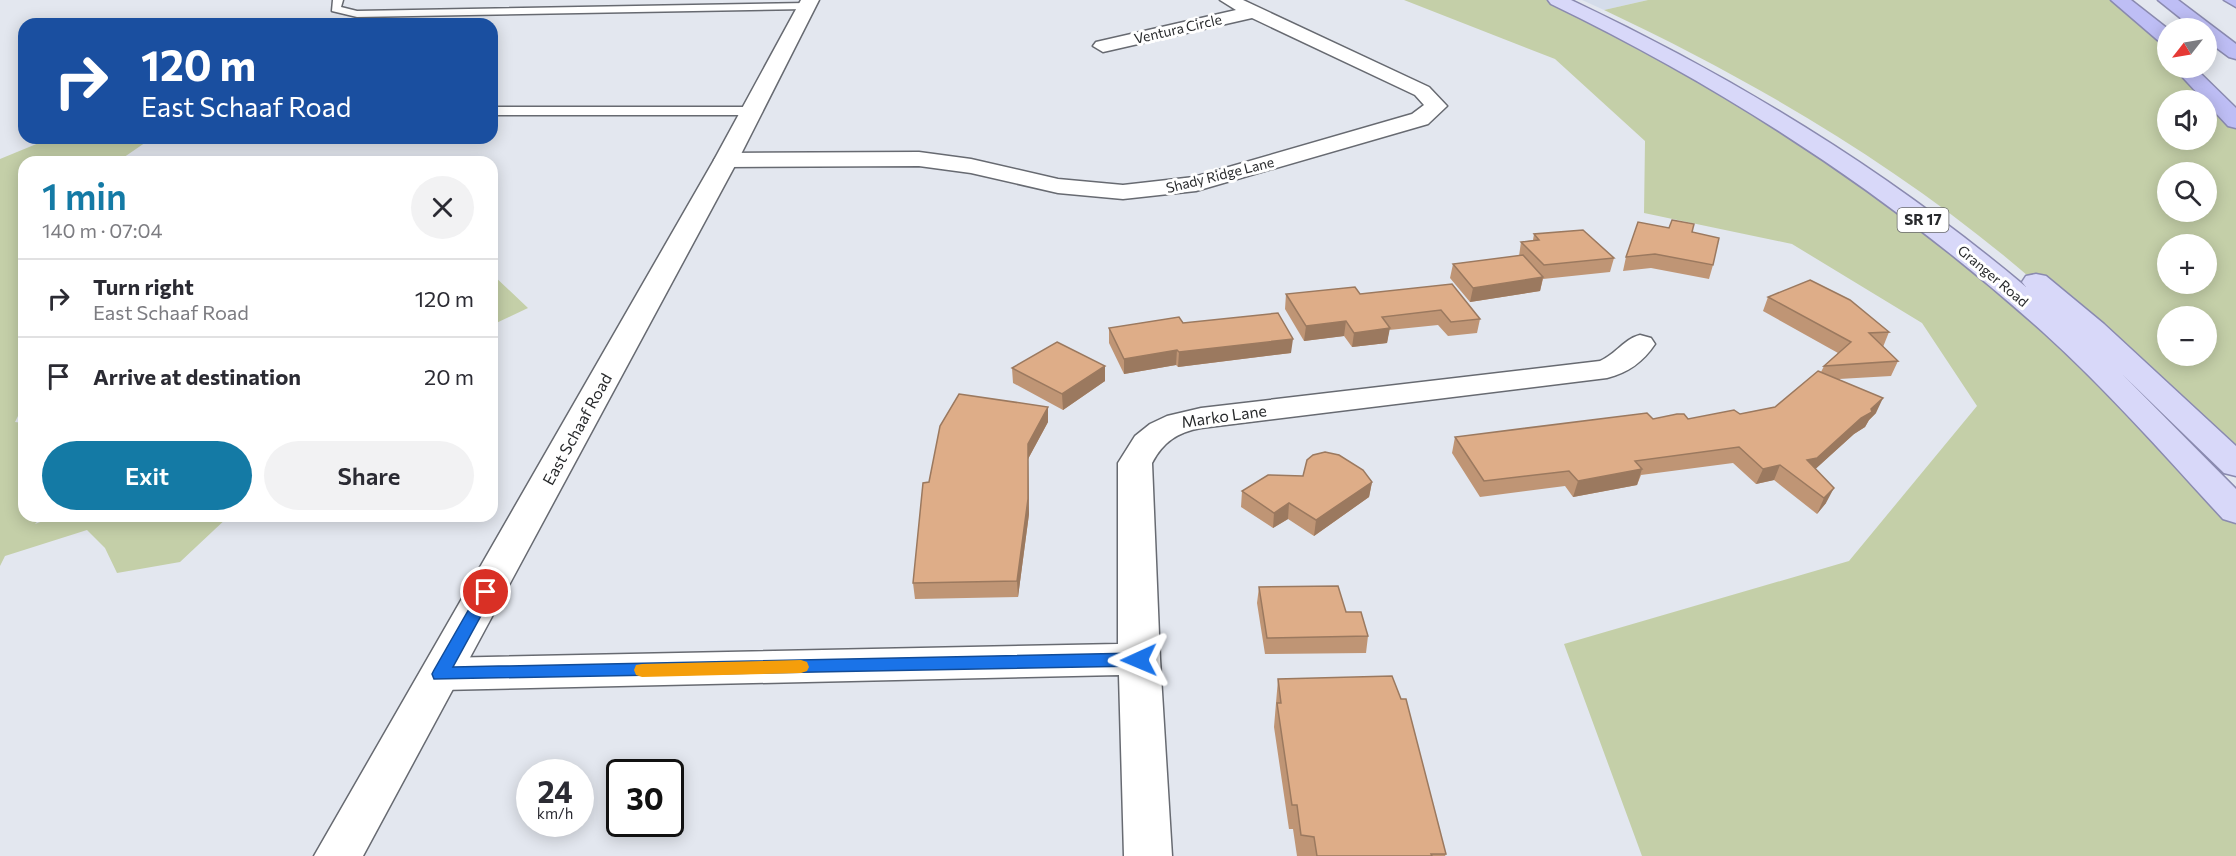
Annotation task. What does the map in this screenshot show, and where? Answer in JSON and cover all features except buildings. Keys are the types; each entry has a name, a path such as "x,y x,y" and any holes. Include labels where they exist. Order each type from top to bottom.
{"highway":[{"path":"2120,0 2157,30"},
{"path":"2167,0 2190,18"},
{"path":"2139,15 2157,36"},
{"path":"2217,39 2236,54"},
{"path":"2194,78 2236,121"},
{"path":"2212,78 2236,99"}],"main road":[{"name":"Granger Road","path":"1557,0 1635,36 1733,90 1836,156 1896,199 2054,327 2117,386 2236,511"},
{"name":"Granger Road","path":"1581,0 1658,36 1763,92 1904,182 1974,233 2094,330 2236,465"}],"street":[{"name":"Shady Ridge Lane","path":"726,160 919,159 971,166 1093,191 1164,189 1222,178 1420,119 1436,106 1422,91 1229,0"},
{"name":"East Schaaf Road","path":"339,856 726,160 809,3"},
{"name":"Ventura Circle","path":"1103,46 1253,12"},
{"name":"Marko Lane","path":"1148,856 1139,660 1136,463 1144,444 1158,432 1176,422 1607,369 1620,363 1640,344"},
{"path":"441,674 1139,660"}],"lane":[{"path":"338,0 336,9 357,14 809,3"},
{"path":"498,111 752,111"}],"shaded area":[{"path":"1582,0 1648,0 1604,10"}],"green space":[{"path":"1404,0 1557,0 1635,36 1937,230 2236,511 2236,856 1642,856 1564,644 1849,561 1977,406 1922,323 1792,244 1644,213 1645,141 1555,59"},
{"path":"1648,0 2120,0 2139,15 2157,37 2157,78 2194,78 2206,90 2157,90 2157,150 2217,150 2217,102 2236,121 2236,465 2060,303 1985,240 1934,202 1882,165 1774,98 1604,10"},
{"path":"36,144 143,144 126,156 18,156 18,416 15,422 18,422 18,522 37,522 35,524 40,522 223,522 180,562 117,573 105,548 87,530 5,556 0,566 0,159"},
{"path":"498,280 528,308 498,322"}],"slow traffic":[{"path":"642,670 801,667"}],"route":[{"path":"486,592 441,674 1139,660"}]}
